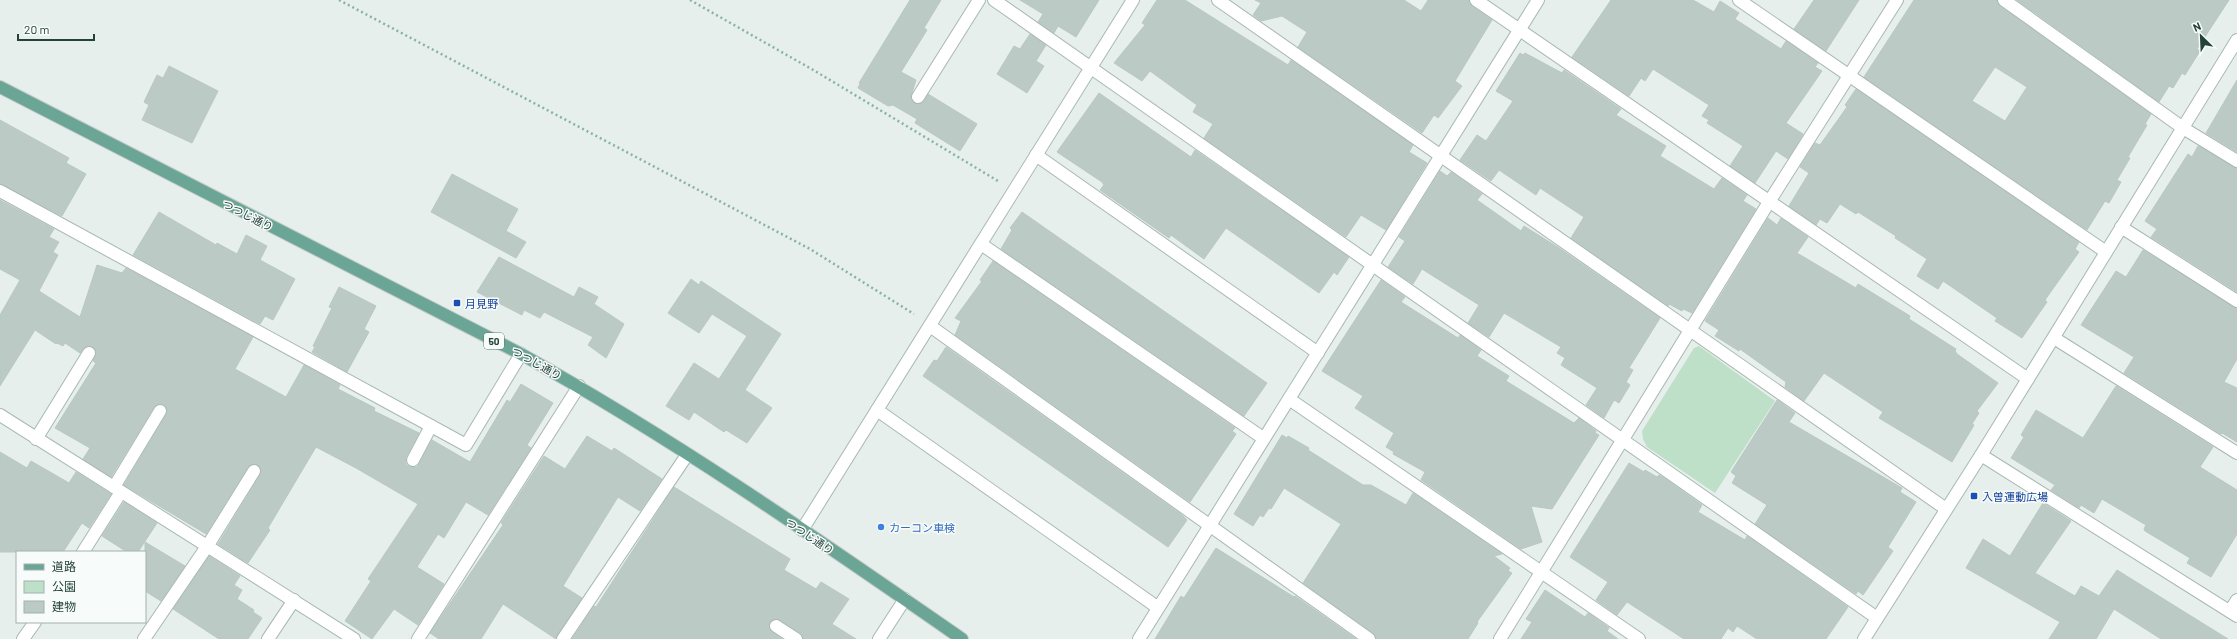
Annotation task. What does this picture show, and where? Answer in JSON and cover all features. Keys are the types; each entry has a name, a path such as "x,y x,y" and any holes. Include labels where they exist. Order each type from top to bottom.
{"main road":[{"name":"つつじ通り","path":"0,87 521,354 579,386 802,530 962,639"}],"street":[{"path":"918,97 979,0"},
{"path":"994,0 1877,618"},
{"path":"802,530 1133,0"},
{"path":"1218,0 1946,509"},
{"path":"1476,0 2028,379"},
{"path":"1139,639 1157,607 1210,526 1263,438 1442,156 1538,0"},
{"path":"1739,0 2106,252"},
{"path":"1500,639 1624,440 1689,330 1848,75 1897,0"},
{"path":"2004,0 2183,128 2237,161"},
{"path":"1864,639 2054,338 2237,40"},
{"path":"1036,155 1318,353"},
{"path":"0,190 466,445 521,354"},
{"path":"2121,228 2237,301"},
{"path":"981,244 1263,438"},
{"path":"930,325 1369,639"},
{"path":"2054,338 2237,453"},
{"path":"36,439 89,353"},
{"path":"418,639 579,386"},
{"path":"1289,399 1639,639"},
{"path":"84,551 118,490 160,410"},
{"path":"877,410 1157,607"},
{"path":"0,415 36,439 208,545 354,639"},
{"path":"413,460 431,426"},
{"path":"563,639 687,455"},
{"path":"1981,455 2234,613 2237,600"},
{"path":"144,639 208,545 254,471"},
{"path":"879,639 905,599"},
{"path":"268,639 294,600"},
{"path":"23,639 34,623"},
{"path":"776,626 796,639"}],"path":[{"path":"339,0 810,249 930,325"},
{"path":"690,0 815,71 1014,191"}],"green space":[{"path":"1699,346 1775,401 1715,493 1647,447 1643,439 1642,431 1694,348"}],"building":[{"path":"910,0 941,0 924,28 927,30 901,72 916,80 911,96 914,103 922,103 928,94 977,124 960,151 915,123 917,119 893,105 888,106 858,88 859,83"},
{"path":"1020,0 1099,0 1076,37 1058,26 1054,33 1038,22 1043,14"},
{"path":"1157,0 1185,0 1288,65 1291,60 1413,145 1409,152 1427,163 1386,230 1361,215 1346,237 1204,138 1213,124 1193,112 1197,105 1150,71 1142,81 1114,63 1145,25 1142,23"},
{"path":"1255,0 1404,0 1421,11 1428,0 1469,0 1472,6 1492,20 1455,81 1462,86 1438,118 1434,115 1422,133 1298,47 1307,32 1282,16 1261,21 1253,15 1261,3"},
{"path":"1611,0 1693,0 1714,12 1720,1 1739,13 1735,19 1781,49 1786,41 1818,63 1815,67 1822,71 1786,123 1803,134 1788,159 1776,151 1755,183 1730,166 1743,146 1707,123 1709,120 1702,116 1709,105 1653,69 1645,81 1641,78 1629,96 1572,57"},
{"path":"1814,0 1859,0 1826,51 1794,29"},
{"path":"1914,0 1997,0 2000,6 2151,114 2145,124 2147,125 2128,157 2130,158 2117,180 2121,182 2109,203 2105,201 2087,230 1864,77","holes":["1995,67 2027,87 2005,121 1972,101"]},
{"path":"2017,0 2229,0 2197,49 2200,51 2185,75 2182,73 2173,88 2169,86 2159,102"},
{"path":"1030,34 1046,45 1036,61 1044,66 1027,93 997,74 1014,46 1020,49"},
{"path":"1520,53 1523,55 1525,53 1562,73 1564,70 1621,109 1616,115 1666,146 1660,156 1714,189 1722,178 1747,195 1743,201 1756,209 1692,313 1683,309 1682,311 1669,304 1668,306 1571,238 1584,217 1540,188 1536,195 1499,170 1491,181 1460,160 1477,135 1486,141 1513,101 1496,91"},
{"path":"169,66 218,91 192,143 142,120 149,105 144,102 157,75 163,78"},
{"path":"2237,80 2237,152 2206,133"},
{"path":"1856,89 2079,242 2075,249 2079,252 2045,300 2047,302 2022,338 1995,321 1997,318 1943,281 1938,289 1917,276 1927,259 1895,238 1896,236 1858,212 1856,214 1840,204 1827,223 1820,219 1816,225 1789,206 1809,173 1800,167 1815,143 1820,145 1847,107 1845,105"},
{"path":"1099,93 1191,157 1195,150 1349,257 1337,275 1334,272 1319,293 1226,228 1204,259 1171,235 1169,238 1100,190 1104,185 1102,182 1057,152"},
{"path":"0,120 69,158 66,163 86,174 62,216 0,184"},
{"path":"2198,146 2237,168 2237,292 2151,237 2157,229 2145,221 2188,154 2192,157"},
{"path":"1440,171 1447,176 1451,172 1482,194 1477,200 1521,231 1524,226 1559,248 1660,318 1629,368 1633,370 1626,382 1630,385 1619,403 1614,400 1604,418 1586,405 1597,388 1561,365 1565,358 1557,353 1561,347 1504,313 1489,337 1468,323 1479,305 1422,269 1413,284 1388,267 1405,241 1399,237"},
{"path":"452,174 518,209 506,231 526,242 516,258 431,212"},
{"path":"0,200 54,229 49,237 59,242 53,252 58,255 39,291 80,317 97,265 122,273 126,268 253,337 235,369 286,397 304,365 340,385 338,389 375,408 374,411 419,433 406,457 406,464 410,467 417,467 432,440 470,462 507,400 510,402 521,384 553,403 527,445 531,448 488,515 466,502 444,538 438,534 417,567 444,584 418,625 394,609 372,639 345,621 371,581 368,579 418,504 356,468 316,447 268,528 270,530 248,563 218,544 260,475 261,471 258,465 254,464 248,467 206,534 124,485 166,415 167,411 164,405 160,404 154,407 111,477 83,459 90,448 55,428 96,363 93,361 96,353 93,347 86,346 80,353 65,343 63,346 57,343 56,344 35,330 0,386 0,315 20,280 0,269"},
{"path":"159,212 216,245 217,243 237,254 246,235 267,246 260,260 295,279 273,320 265,316 260,324 133,255"},
{"path":"1022,212 1267,383 1244,416 1001,249 1012,230 1010,228"},
{"path":"1768,218 1777,225 1781,218 1808,237 1797,253 1856,288 1858,284 1910,316 1909,319 1956,349 1955,351 1957,354 1998,383 1977,411 1979,413 1972,424 1974,425 1952,462 1879,418 1883,412 1824,373 1804,401 1785,387 1786,382 1740,349 1739,351 1715,336 1719,330 1705,321"},
{"path":"2143,250 2237,308 2237,359 2224,382 2237,388 2237,442 2222,433 2221,434 2124,373 2134,357 2081,325 2116,271 2126,277"},
{"path":"499,257 574,297 579,287 598,297 594,304 624,324 606,358 588,345 593,337 544,312 540,318 524,310 522,315 477,292"},
{"path":"993,261 1235,428 1232,431 1236,434 1190,502 955,335 961,321 955,318 982,281 980,280"},
{"path":"691,279 699,285 701,281 781,334 745,390 772,408 747,443 726,430 724,432 694,412 689,420 666,406 694,363 719,379 747,336 712,314 699,333 668,313"},
{"path":"1381,280 1405,297 1401,302 1458,338 1460,335 1481,350 1477,356 1509,376 1506,381 1574,423 1579,418 1599,435 1552,509 1531,506 1542,542 1521,549 1421,480 1425,472 1393,454 1394,452 1386,447 1394,433 1355,408 1363,396 1322,371"},
{"path":"339,287 376,306 364,329 369,332 347,372 312,352 315,347 313,346 332,308 329,307"},
{"path":"946,347 1182,515 1187,520 1168,547 923,376 934,360 937,361"},
{"path":"2116,386 2213,447 2200,467 2237,490 2237,534 2211,577 2187,563 2190,558 2145,531 2144,529 2146,525 2102,499 2094,513 2081,505 2079,508 2051,490 2055,485 2011,458 2024,437 2021,435 2036,410 2083,438"},
{"path":"1777,400 1795,413 1789,422 1902,488 1900,492 1916,502 1888,547 1893,551 1863,595 1858,591 1856,594 1755,524 1767,505 1732,483 1736,476 1731,472"},
{"path":"1282,435 1287,438 1288,436 1309,448 1308,450 1363,485 1371,485 1406,505 1413,493 1502,554 1494,556 1510,568 1508,571 1512,573 1477,622 1478,623 1468,639 1376,639 1373,633 1303,583 1341,524 1284,488 1271,509 1269,508 1263,517 1260,515 1253,526 1234,514"},
{"path":"587,436 612,451 614,448 662,479 640,511 618,497 563,586 582,598 556,639 503,604 481,639 439,639 430,633 503,525 501,523 544,456 565,469"},
{"path":"0,452 27,468 31,461 69,483 76,472 111,494 89,528 82,523 64,551 0,552"},
{"path":"1629,463 1644,472 1645,470 1657,477 1659,475 1664,478 1702,505 1698,512 1745,540 1747,536 1848,607 1826,639 1757,639 1737,626 1733,632 1728,628 1721,639 1684,639 1627,602 1617,615 1596,600 1608,582 1570,557"},
{"path":"674,487 790,559 784,570 816,589 821,582 849,599 832,624 856,639 803,639 800,633 776,619 770,622 769,629 782,639 572,639 594,606 596,607"},
{"path":"124,502 157,523 139,551 125,551 102,536"},
{"path":"2043,503 2071,521 2035,573 2075,596 2081,586 2099,596 2117,570 2228,639 2161,639 2114,609 2096,639 2049,639 2060,622 1966,568 1983,539 2010,556"},
{"path":"145,542 185,566 161,601 146,592"},
{"path":"1216,548 1294,597 1295,596 1356,639 1155,639 1181,596 1184,598"},
{"path":"209,556 240,576 234,585 242,590 237,599 254,610 253,612 262,618 248,639 219,639 173,609"},
{"path":"1545,590 1585,617 1588,613 1609,628 1607,631 1618,639 1521,639 1532,622 1526,619"}],"place":[{"name":"月見野","path":"457,303"},
{"name":"入曽運動広場","path":"1974,496"},
{"name":"カーコン車検","path":"881,527"}]}
